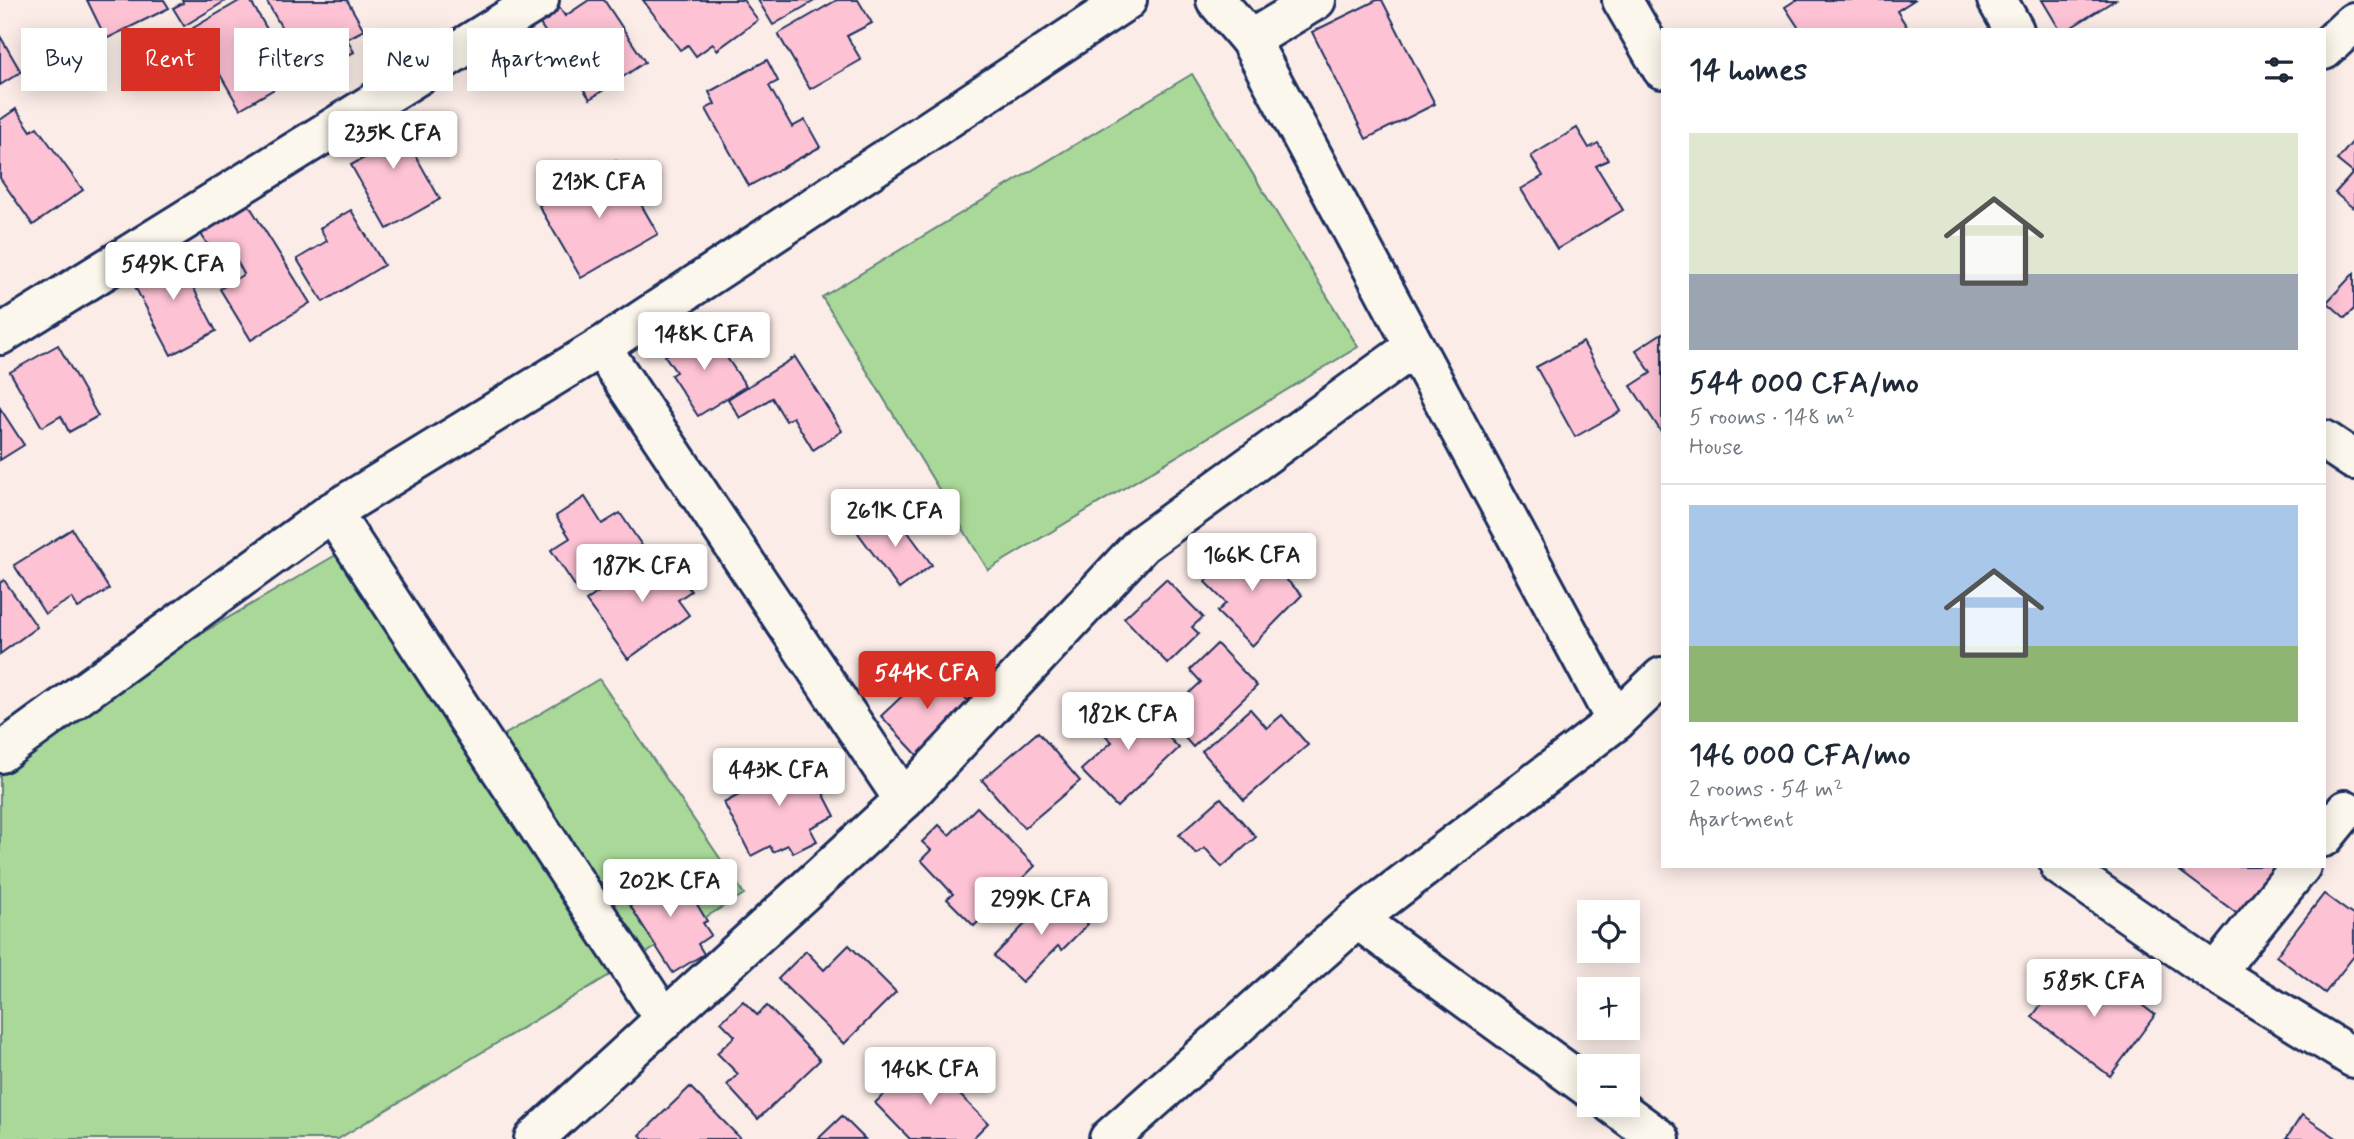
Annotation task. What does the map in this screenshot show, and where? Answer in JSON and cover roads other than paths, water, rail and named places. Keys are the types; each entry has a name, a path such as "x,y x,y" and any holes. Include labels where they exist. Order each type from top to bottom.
{"street":[{"path":"0,335 538,0"},
{"path":"0,752 332,512 601,347 1127,0"},
{"path":"1216,0 1250,40 1616,720"},
{"path":"1250,40 1316,0"},
{"path":"1622,0 1661,67"},
{"path":"1997,0 2013,28"},
{"path":"2326,48 2354,22"},
{"path":"601,347 904,800"},
{"path":"534,1139 904,800 1142,544 1414,347"},
{"path":"2326,441 2354,460"},
{"path":"332,512 665,1020"},
{"path":"1109,1139 1357,919 1616,720 1661,678"},
{"path":"2063,868 2215,973 2354,1058"},
{"path":"2215,973 2299,868"},
{"path":"1357,919 1577,1079"},
{"path":"1630,1117 1660,1139"}]}
